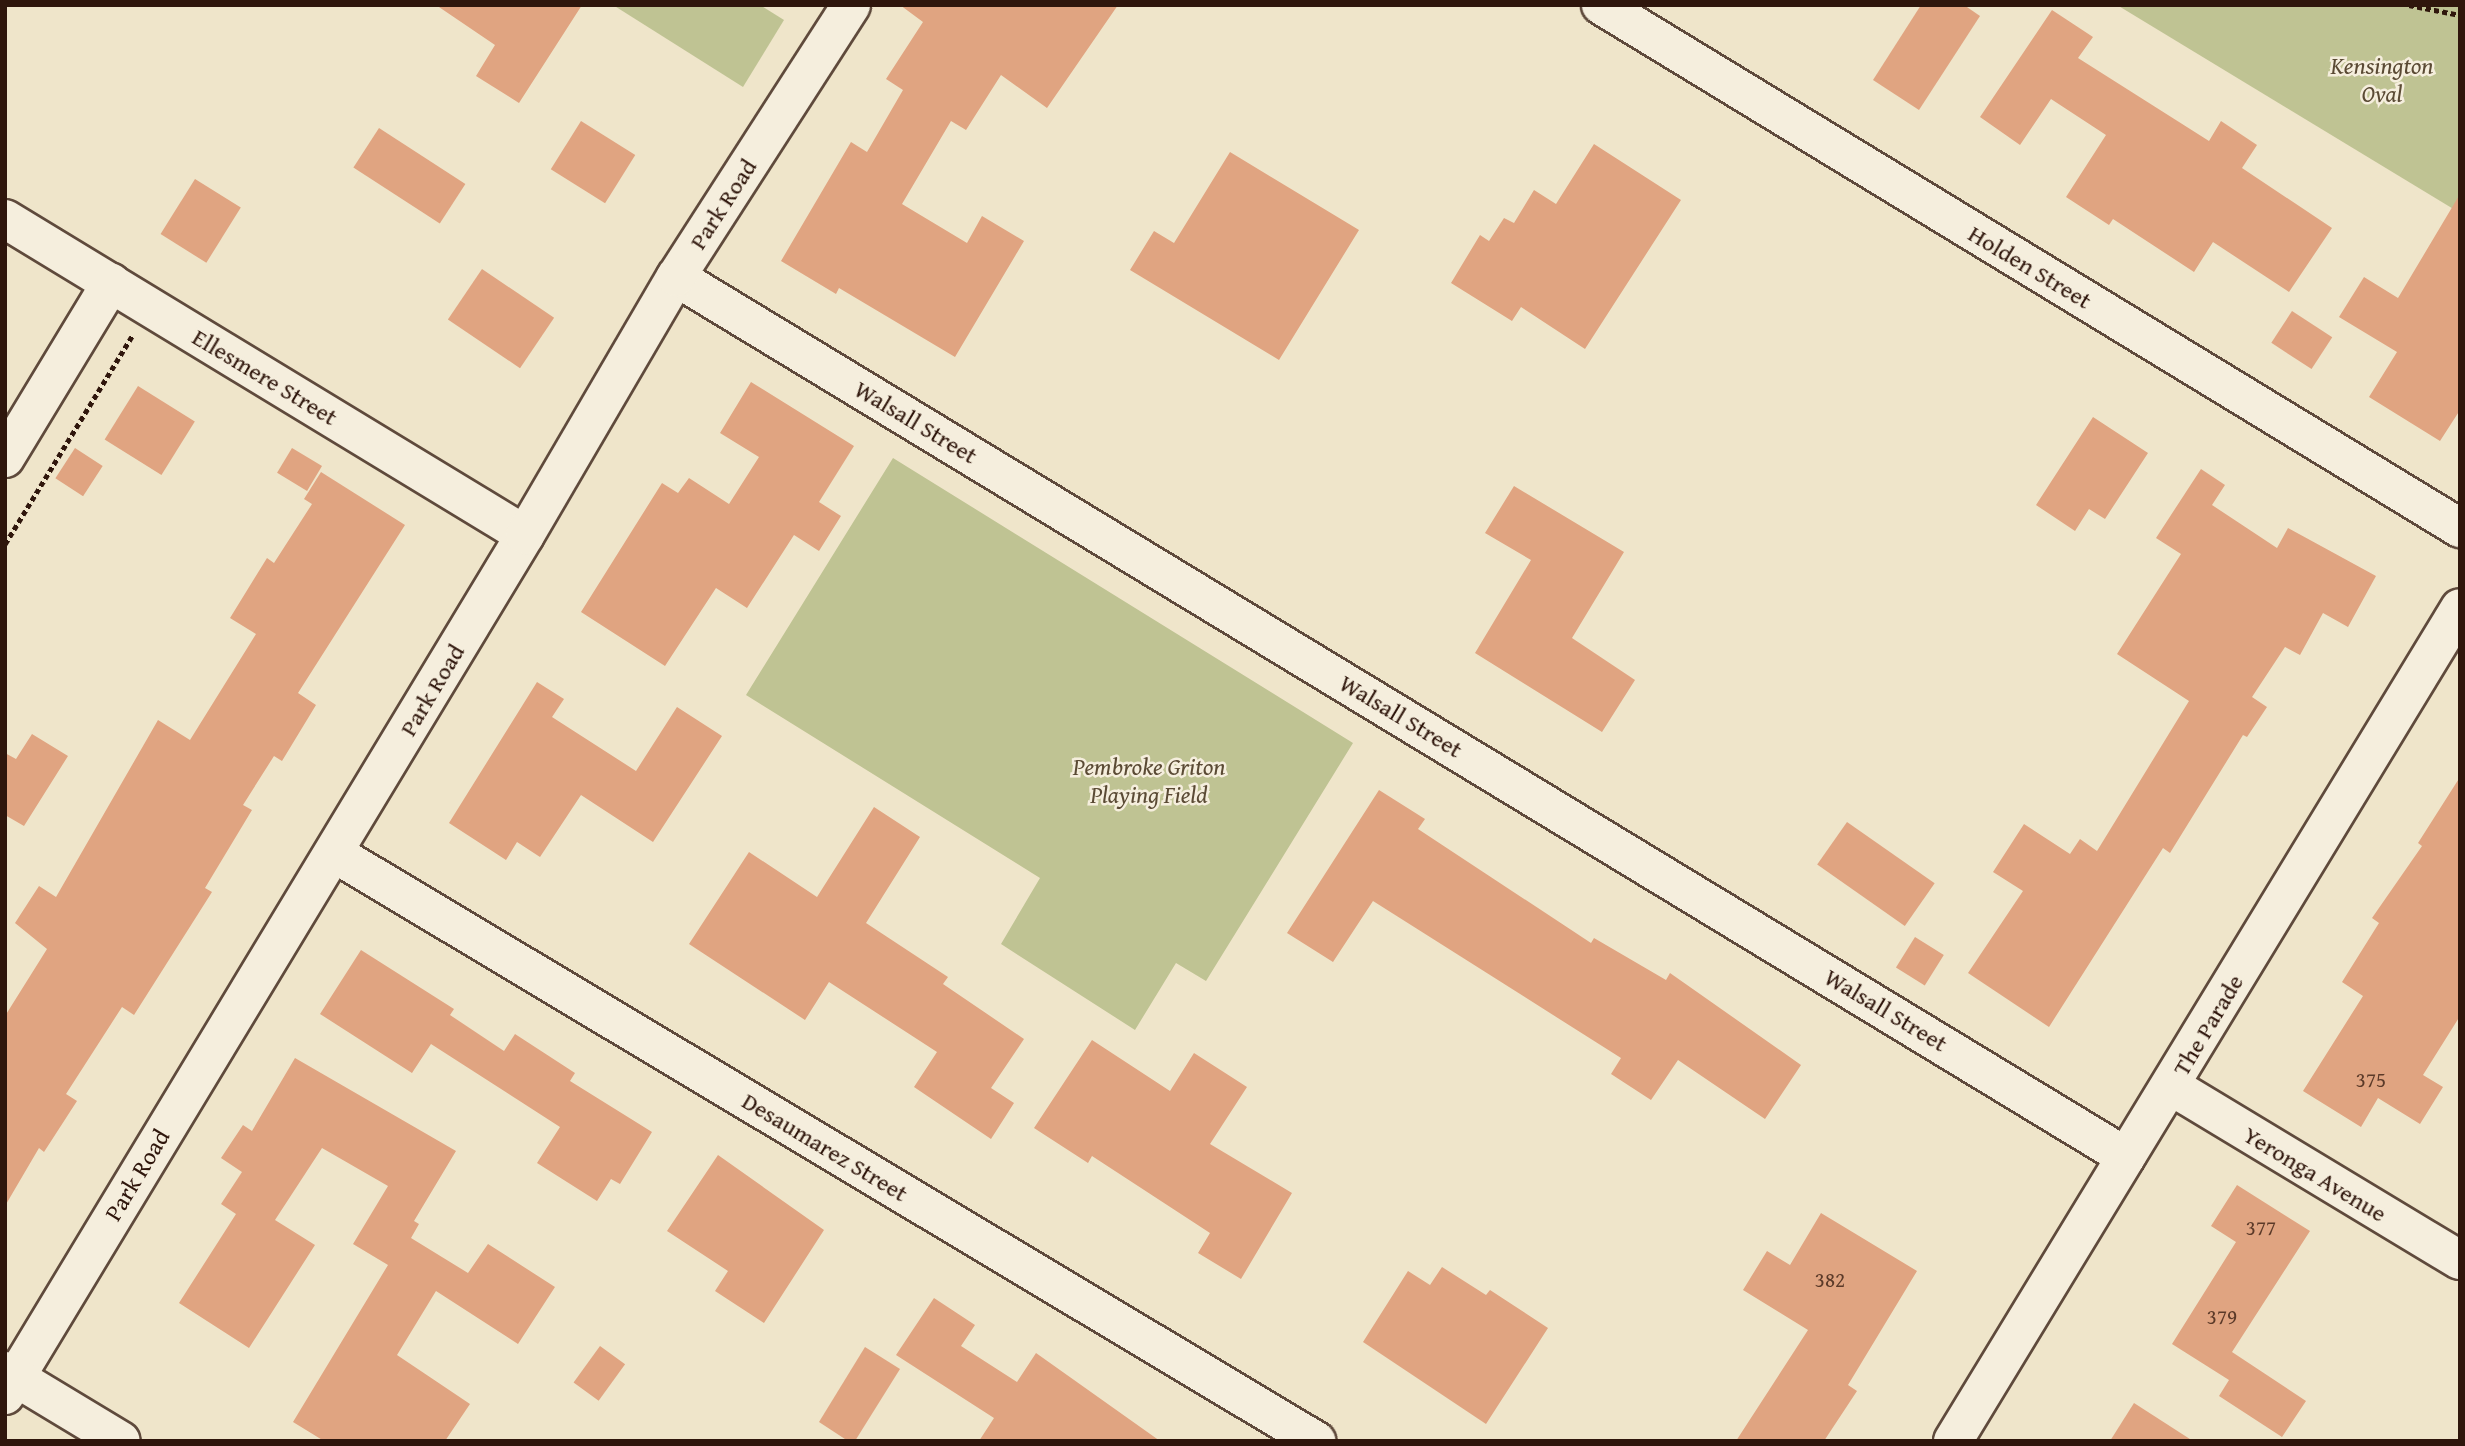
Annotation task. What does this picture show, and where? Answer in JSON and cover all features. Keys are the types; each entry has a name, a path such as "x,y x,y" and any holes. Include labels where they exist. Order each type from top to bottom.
{"street":[{"name":"Park Road","path":"9,1381 334,853 676,277 851,5"},
{"name":"Holden Street","path":"1601,5 2460,528"},
{"name":"Ellesmere Street","path":"5,219 525,535"},
{"name":"Walsall Street","path":"676,277 2126,1157"},
{"path":"5,458 111,283"},
{"name":"The Parade","path":"1954,1441 2460,608"},
{"name":"Desaumarez Street","path":"334,853 1316,1441"},
{"name":"Yeronga Avenue","path":"2171,1086 2460,1260"},
{"path":"9,1381 121,1441"}],"path":[{"path":"2409,5 2460,15"},
{"path":"5,544 133,335"}],"green space":[{"path":"613,5 760,5 784,20 743,87"},
{"name":"Kensington Oval","path":"2117,5 2460,5 2460,213"},
{"name":"Pembroke Griton Playing Field","path":"893,458 1353,743 1206,981 1176,963 1135,1030 1001,944 1040,878 746,695"}],"building":[{"path":"436,5 582,5 519,103 476,76 495,45"},
{"path":"900,5 1118,5 1047,108 1001,75 966,130 951,121 902,204 967,243 982,216 1024,241 955,357 839,288 836,294 781,261 851,142 867,152 903,90 886,79 923,22"},
{"path":"1921,5 1964,5 1980,16 1919,110 1873,80"},
{"path":"2052,10 2093,37 2078,58 2209,141 2221,121 2257,145 2242,168 2332,228 2289,292 2213,242 2194,272 2113,219 2109,225 2066,197 2106,135 2051,99 2020,145 1980,117"},
{"path":"581,121 635,155 605,203 551,169"},
{"path":"379,128 465,184 440,224 353,167"},
{"path":"1594,144 1681,200 1585,349 1521,307 1512,321 1451,283 1480,235 1489,241 1504,218 1514,223 1534,190 1556,204"},
{"path":"1230,152 1359,230 1279,360 1130,270 1154,231 1174,243"},
{"path":"195,179 241,208 206,263 161,234"},
{"path":"2460,194 2460,410 2440,441 2369,397 2397,352 2339,317 2364,277 2398,298"},
{"path":"482,269 554,318 520,368 448,320"},
{"path":"2292,311 2332,337 2312,369 2271,343"},
{"path":"751,382 854,446 819,502 841,516 819,551 794,535 747,608 716,588 665,666 581,612 662,483 678,493 689,478 729,504 759,457 720,433"},
{"path":"138,386 195,422 161,475 105,439"},
{"path":"2093,417 2148,453 2105,519 2089,509 2075,531 2036,505"},
{"path":"75,448 103,466 83,496 55,478"},
{"path":"292,448 322,466 307,491 277,473"},
{"path":"2201,469 2225,485 2212,505 2277,548 2288,528 2376,576 2348,627 2323,613 2300,655 2285,647 2252,697 2267,707 2247,737 2243,735 2170,853 2163,848 2049,1027 1968,973 2023,891 1993,872 2024,824 2070,854 2080,839 2097,851 2189,701 2117,654 2181,554 2156,538"},
{"path":"321,472 405,525 298,693 316,705 282,761 274,756 243,805 252,810 205,888 212,892 134,1015 122,1007 66,1094 77,1101 44,1152 39,1148 5,1206 5,1016 47,949 15,923 39,886 56,897 158,720 190,740 256,634 230,618 267,558 274,563 312,504 304,499"},
{"path":"1514,486 1624,552 1572,638 1635,680 1602,732 1475,653 1531,560 1485,533"},
{"path":"537,682 564,699 552,717 636,771 677,707 722,736 653,842 581,795 540,857 517,842 506,860 449,823"},
{"path":"32,734 68,756 24,826 5,815 5,753 16,759"},
{"path":"2460,777 2460,1016 2423,1075 2443,1087 2420,1124 2378,1098 2361,1127 2303,1091 2363,996 2342,982 2379,923 2372,918 2422,846 2418,843"},
{"path":"1379,790 1425,819 1418,829 1591,943 1594,938 1666,980 1670,973 1801,1065 1765,1119 1678,1060 1651,1100 1611,1074 1621,1058 1373,901 1333,962 1287,933"},
{"path":"874,807 920,837 866,923 948,977 943,984 1024,1039 991,1088 1014,1103 991,1139 914,1087 937,1052 829,982 805,1020 689,944 749,852 817,897"},
{"path":"1847,822 1935,883 1905,926 1817,865"},
{"path":"1915,937 1944,955 1925,986 1896,968"},
{"path":"361,950 454,1009 450,1015 504,1051 515,1034 575,1073 570,1081 652,1132 620,1184 611,1179 597,1201 537,1163 560,1127 431,1044 412,1073 320,1014"},
{"path":"1092,1040 1170,1091 1194,1053 1247,1087 1210,1144 1292,1193 1241,1279 1198,1253 1210,1233 1092,1156 1088,1163 1034,1128"},
{"path":"295,1058 456,1151 414,1221 419,1224 411,1238 468,1273 488,1244 555,1287 518,1344 436,1291 397,1355 470,1404 445,1441 324,1441 293,1422 388,1265 353,1244 388,1186 322,1148 275,1220 315,1245 249,1348 179,1303 236,1214 221,1204 242,1172 221,1158 243,1125 252,1131"},
{"path":"718,1155 824,1230 764,1323 715,1291 728,1271 667,1231"},
{"path":"2237,1185 2310,1231 2232,1352 2306,1401 2282,1437 2219,1396 2229,1380 2172,1344 2236,1242 2211,1226"},
{"path":"1821,1213 1917,1271 1848,1385 1857,1391 1824,1441 1736,1441 1808,1330 1743,1290 1767,1251 1790,1265"},
{"path":"1442,1267 1486,1295 1490,1290 1548,1328 1486,1424 1363,1342 1408,1271 1430,1285"},
{"path":"934,1298 975,1325 961,1346 1017,1382 1036,1353 1160,1441 979,1441 994,1418 896,1355"},
{"path":"600,1346 625,1364 599,1401 574,1382"},
{"path":"865,1347 900,1369 855,1441 848,1441 819,1422"},
{"path":"2134,1403 2193,1441 2110,1441"}]}
